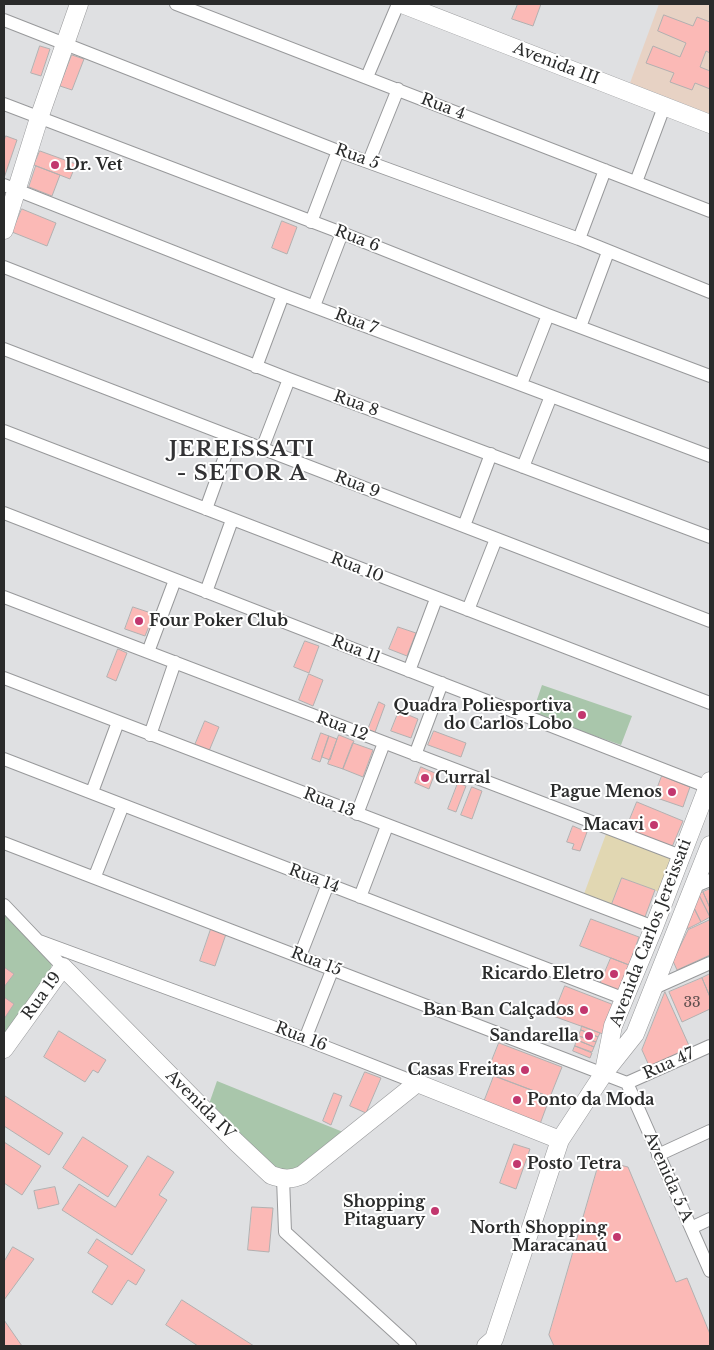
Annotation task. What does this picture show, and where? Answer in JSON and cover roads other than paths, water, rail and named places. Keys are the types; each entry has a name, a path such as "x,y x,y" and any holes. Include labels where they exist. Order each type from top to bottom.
{"street":[{"path":"4,230 10,188 40,118 79,4"},
{"name":"Rua 4","path":"176,4 710,211"},
{"path":"367,77 400,4"},
{"name":"Avenida III","path":"400,4 710,124"},
{"name":"Rua 5","path":"4,20 338,151 580,239 710,292"},
{"path":"369,161 398,90"},
{"name":"Rua 6","path":"4,104 710,376"},
{"path":"636,182 664,106"},
{"path":"311,222 338,151"},
{"path":"580,239 605,170"},
{"name":"Rua 7","path":"10,188 283,295 710,456"},
{"path":"314,306 342,234"},
{"path":"580,327 608,252"},
{"name":"Rua 8","path":"4,267 256,367 710,536"},
{"path":"256,367 283,295"},
{"path":"521,384 548,315"},
{"name":"Rua 9","path":"4,350 710,621"},
{"path":"262,449 288,379"},
{"path":"523,467 552,396"},
{"name":"Rua 10","path":"4,431 710,703"},
{"path":"206,509 232,437"},
{"path":"464,526 491,454"},
{"name":"Rua 11","path":"4,513 442,683 709,784"},
{"path":"206,592 232,520"},
{"path":"468,610 496,539"},
{"path":"148,652 175,580"},
{"name":"Rua 12","path":"4,597 681,856"},
{"path":"409,670 436,599"},
{"path":"150,735 175,662"},
{"name":"Rua 13","path":"4,678 654,927"},
{"path":"415,754 442,683"},
{"path":"92,792 118,722"},
{"path":"357,814 384,743"},
{"name":"Rua 14","path":"4,759 624,999"},
{"name":"Avenida Carlos Jereissati","path":"604,1074 613,1026 654,927 709,784"},
{"path":"95,876 123,805"},
{"path":"360,897 387,826"},
{"name":"Rua 15","path":"4,843 95,876 627,1083"},
{"name":"Avenida Carlos Jereissati","path":"604,1074 636,1034 710,845"},
{"path":"694,887 710,880"},
{"path":"300,956 328,884"},
{"name":"Avenida IV","path":"4,905 236,1142 271,1175 282,1178"},
{"name":"Rua 16","path":"39,941 305,1039 560,1140"},
{"path":"654,988 710,963"},
{"name":"Rua 19","path":"4,1049 63,967"},
{"path":"305,1039 333,968"},
{"name":"Rua 47","path":"627,1083 710,1046"},
{"path":"491,1344 560,1140 604,1074"},
{"path":"410,1346 285,1232 282,1178 294,1179 302,1175 418,1083"},
{"name":"Avenida 5 A","path":"627,1083 691,1228 705,1244 710,1270"},
{"path":"658,1155 710,1131"},
{"path":"691,1228 710,1219"}],"place":[{"name":"Dr. Vet","path":"55,165"},
{"name":"Four Poker Club","path":"139,621"},
{"name":"Quadra Poliesportiva do Carlos Lobo","path":"582,715"},
{"name":"Curral","path":"425,778"},
{"name":"Pague Menos","path":"672,792"},
{"name":"Macavi","path":"654,825"},
{"name":"Ricardo Eletro","path":"614,974"},
{"name":"Ban Ban Calçados","path":"584,1010"},
{"name":"Sandarella","path":"589,1036"},
{"name":"Casas Freitas","path":"525,1070"},
{"name":"Ponto da Moda","path":"517,1100"},
{"name":"Posto Tetra","path":"517,1164"},
{"name":"Shopping Pitaguary","path":"435,1211"},
{"name":"North Shopping Maracanaú","path":"617,1237"}],"district":[{"name":"JEREISSATI - SETOR A","path":"242,462"}]}
